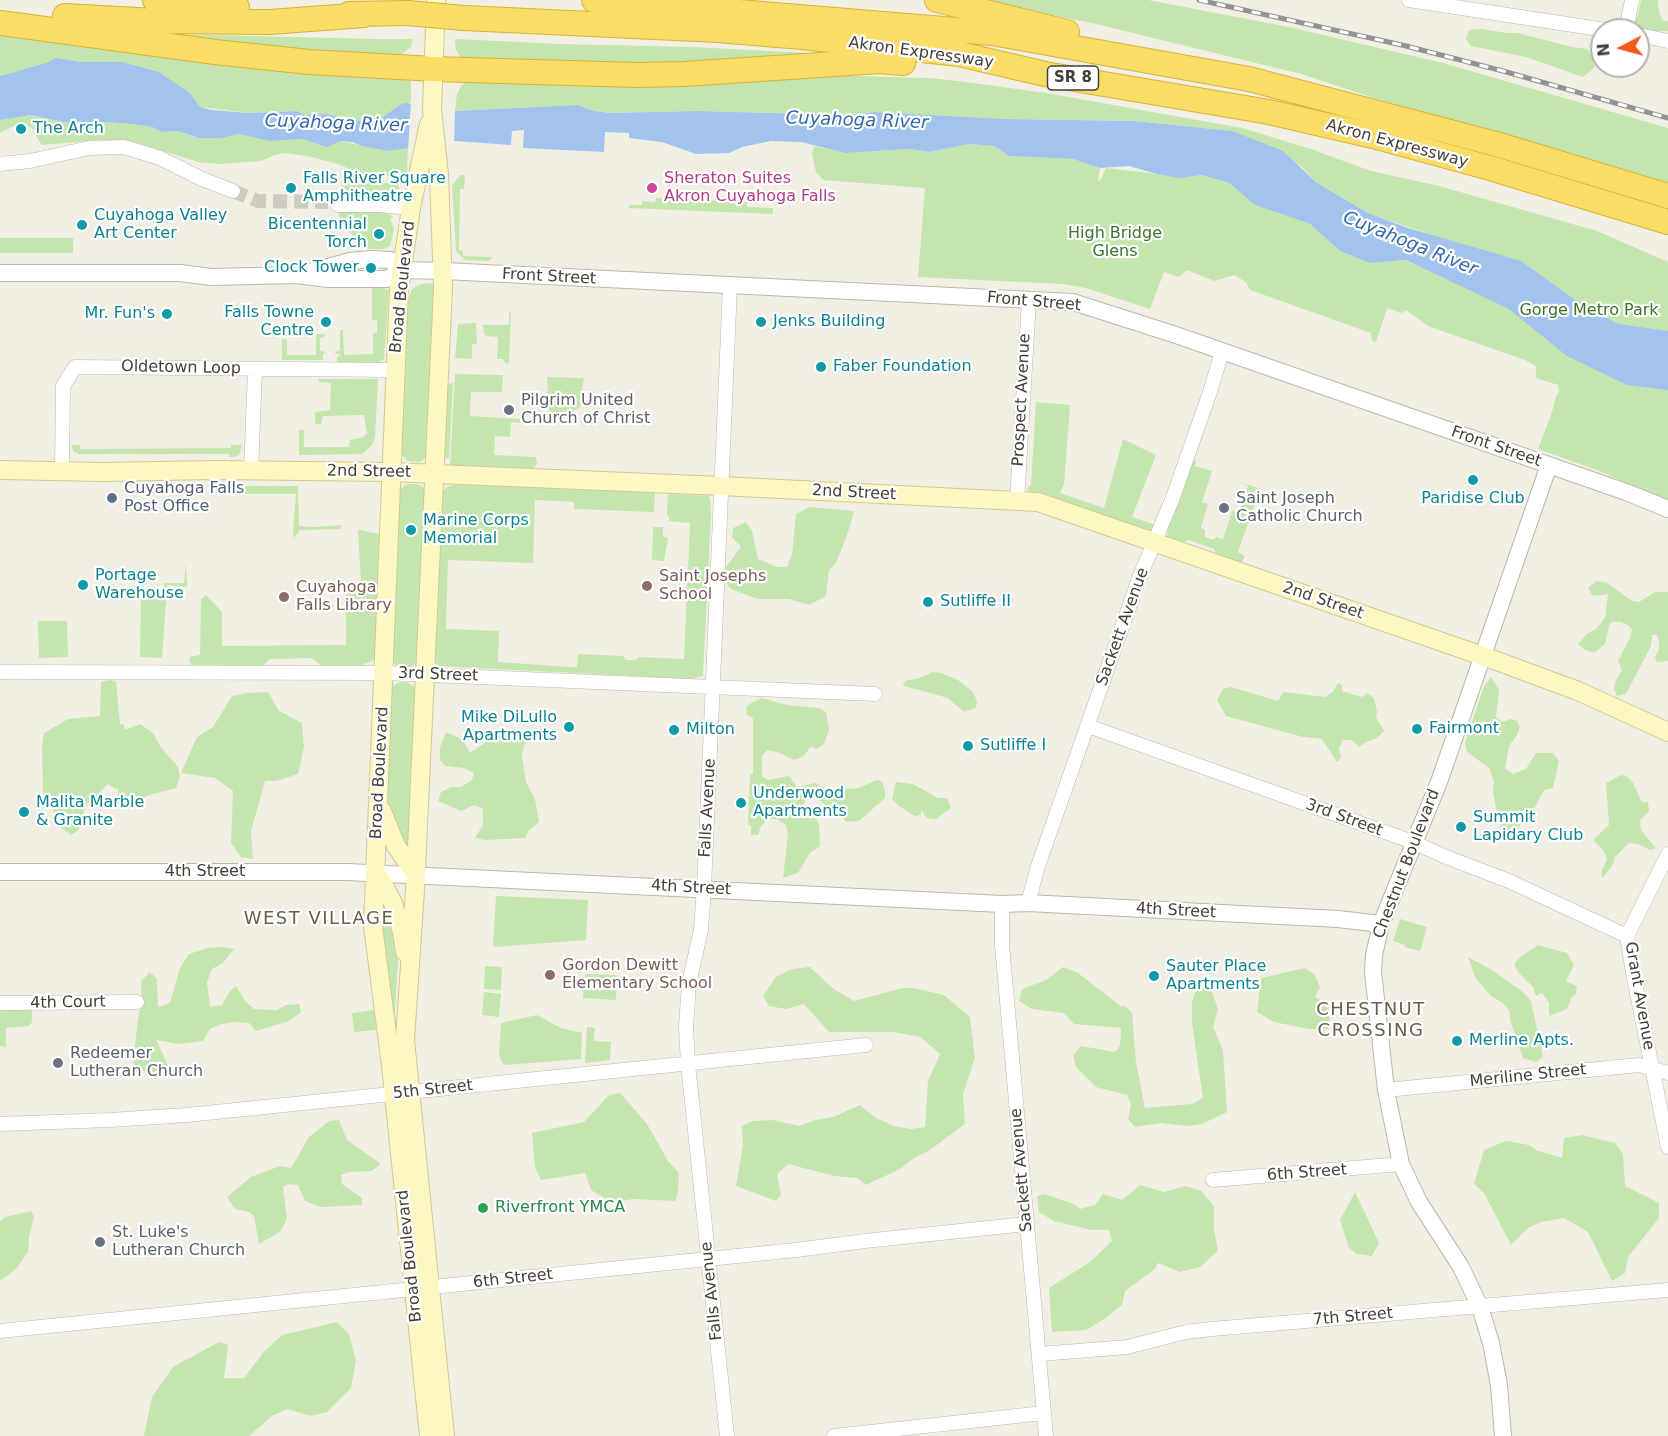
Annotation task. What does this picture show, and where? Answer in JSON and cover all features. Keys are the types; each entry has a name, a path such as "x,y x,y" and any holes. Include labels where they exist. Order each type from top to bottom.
{"highway":[{"name":"Akron Expressway","path":"155,0 271,11 364,15 408,14 718,30 959,54 1045,74 1269,112 1373,136 1490,168 1668,222"},
{"name":"Akron Expressway","path":"594,0 993,33 1250,79 1496,144 1668,196"},
{"path":"938,0 1250,79"},
{"path":"0,7 79,19 270,22 364,15"},
{"path":"0,23 433,79 684,74 880,61 1045,74"}],"main road":[{"name":"Broad Boulevard","path":"429,1436 422,1289 402,1093 386,1017 375,949 373,915 395,370 402,270 411,208 428,174 436,0"},
{"name":"Broad Boulevard","path":"402,1093 416,875 444,271 428,174 425,141 432,110"},
{"name":"2nd Street","path":"0,470 434,473 1038,502 1578,691 1668,732"},
{"path":"379,800 393,840 416,875"},
{"path":"375,873 389,892 397,913 409,983"},
{"name":"Broad Boulevard","path":"422,1289 446,1436"}],"street":[{"path":"1409,0 1590,28"},
{"path":"1628,18 1632,0"},
{"path":"1650,37 1668,40"},
{"path":"0,164 30,161 89,148 124,147 160,158 210,183 233,191"},
{"path":"338,205 411,208"},
{"name":"Front Street","path":"0,273 297,275 350,261 372,259 390,260 402,270 1073,302 1176,334 1626,492 1668,509"},
{"name":"Falls Avenue","path":"727,1436 688,1064 686,1010 701,930 704,888 730,286"},
{"name":"Prospect Avenue","path":"1017,501 1029,300"},
{"name":"Sackett Avenue","path":"1028,903 1038,866 1140,576 1156,542 1222,352"},
{"name":"Oldetown Loop","path":"62,470 63,386 75,367 395,370"},
{"path":"251,471 255,369"},
{"name":"Chestnut Boulevard","path":"1503,1436 1495,1361 1480,1307 1461,1267 1419,1202 1401,1164 1386,1090 1373,972 1374,955 1381,924 1439,783 1549,465"},
{"name":"3rd Street","path":"0,672 384,673 875,694"},
{"name":"3rd Street","path":"1088,726 1413,842 1446,857 1509,880 1628,936"},
{"name":"Grant Avenue","path":"1668,854 1628,936 1651,1069 1668,1147"},
{"name":"4th Street","path":"0,872 375,873 1002,904 1028,903 1338,919 1381,924"},
{"name":"Sackett Avenue","path":"1002,904 1002,945 1046,1436"},
{"name":"4th Court","path":"0,1004 137,1002"},
{"name":"5th Street","path":"0,1124 148,1118 866,1045"},
{"name":"Meriline Street","path":"1386,1090 1639,1065 1668,1074"},
{"name":"6th Street","path":"1213,1180 1401,1164"},
{"name":"6th Street","path":"0,1331 422,1289 1026,1224"},
{"name":"7th Street","path":"1040,1354 1127,1347 1186,1332 1212,1329 1668,1290"},
{"path":"834,1436 1044,1413"}],"green space":[{"path":"979,0 1148,0 1289,27 1443,63 1668,128 1668,185 1377,99 1301,74 1096,24"},
{"path":"1641,0 1658,0 1659,12 1663,21 1668,21 1668,31 1650,31 1650,18 1636,18"},
{"path":"1469,30 1518,33 1587,49 1590,53 1590,71 1583,77 1526,57 1471,46 1466,39"},
{"path":"0,31 407,78 411,82 411,101 409,104 398,106 372,123 327,114 304,115 297,111 249,113 200,107 190,93 159,72 123,62 80,62 56,58 0,76"},
{"path":"161,34 413,39 411,47 401,55 269,48"},
{"path":"455,39 846,55 706,67 461,58 456,50"},
{"path":"811,75 930,78 958,81 1046,93 1242,128 1311,149 1371,171 1439,186 1597,231 1668,262 1668,501 1599,471 1538,449 1559,392 1558,385 1536,378 1536,366 1525,360 1428,326 1406,310 1402,313 1387,308 1376,342 1372,341 1371,333 1250,290 1246,282 1234,275 1214,281 1187,270 1179,277 1164,272 1150,309 1086,288 1062,284 918,277 925,188 823,180 816,172 812,154 814,146 845,153 910,149 929,152 969,144 994,146 1009,156 1073,159 1100,168 1098,180 1100,181 1106,168 1184,177 1202,175 1229,183 1255,205 1310,224 1340,251 1370,263 1406,260 1418,266 1426,233 1368,213 1317,183 1301,166 1232,131 1135,121 1004,119 875,112 847,115 697,111 610,113 594,111 577,105 455,111 457,94 467,80"},
{"path":"31,115 63,122 132,124 152,127 162,132 178,131 196,138 222,138 238,134 270,141 303,139 327,146 341,141 387,151 408,147 407,173 406,176 366,176 338,164 285,153 261,161 221,164 198,162 135,142 99,140 42,145 36,136 41,125 34,130 26,124 18,124 0,133 0,120"},
{"path":"461,175 465,175 464,189 460,189 459,250 463,251 463,256 493,257 489,261 465,260 456,251 452,185"},
{"path":"398,183 399,190 394,198 338,199 343,184"},
{"path":"656,198 747,202 747,207 773,208 773,214 629,208 629,205 642,205 642,201 655,202"},
{"path":"338,211 380,211 391,215 394,229 390,246 384,249 359,249 357,241 340,220"},
{"path":"0,238 73,238 73,253 0,253"},
{"path":"426,283 433,284 435,287 428,456 419,462 408,461 401,454 407,301 412,289"},
{"path":"372,287 389,290 384,359 378,363 337,363 337,357 342,355 334,353 340,350 340,330 343,330 344,355 373,354 373,333 377,333 377,320 372,320"},
{"path":"509,312 511,313 509,363 506,364 503,359 497,359 498,337 484,334 483,325 509,325"},
{"path":"476,323 477,344 472,344 472,359 455,358 458,324"},
{"path":"316,334 325,334 320,338 320,350 325,352 323,360 282,360 282,339 287,340 287,355 316,355"},
{"path":"455,374 503,375 502,392 471,392 470,416 520,419 520,423 511,422 510,437 495,436 494,455 536,457 537,464 533,469 450,465"},
{"path":"547,377 584,378 580,407 567,415 549,420"},
{"path":"318,379 378,379 375,437 372,445 362,454 299,455 299,430 304,430 304,447 349,447 350,440 363,437 367,433 364,415 323,416 321,425 315,423 315,412 330,410 331,383 319,382"},
{"path":"453,383 449,458 441,458 444,385"},
{"path":"1036,402 1070,405 1064,484 1060,493 1104,508 1123,439 1156,455 1132,517 1156,525 1154,529 1150,532 1030,493 1027,489 1031,485"},
{"path":"72,445 80,445 81,449 231,448 231,445 242,445 239,455 230,457 229,454 79,454 73,451"},
{"path":"1192,459 1196,461 1195,466 1212,471 1202,502 1208,504 1201,528 1205,530 1205,537 1214,540 1216,537 1223,539 1232,511 1238,513 1248,486 1240,482 1260,489 1238,552 1245,556 1241,564 1217,556 1214,549 1189,540 1182,543 1167,537"},
{"path":"418,484 425,489 418,661 404,668 396,666 392,660 398,493 403,486"},
{"path":"457,484 655,492 654,512 574,509 574,502 535,500 533,563 448,560 446,629 499,631 498,662 571,667 577,667 578,654 623,656 626,660 635,660 639,657 684,659 690,523 669,521 668,494 708,496 711,515 703,676 691,679 438,666 434,662 441,493 447,487"},
{"path":"228,486 298,486 299,526 341,525 341,529 300,530 294,538 296,494 228,494"},
{"path":"809,507 854,511 836,563 829,570 826,596 809,605 789,599 757,599 731,589 723,579 726,567 741,547 732,537 733,528 746,522 752,531 758,559 777,567 787,567 792,554 796,514"},
{"path":"653,527 663,527 663,537 668,538 664,561 652,560"},
{"path":"358,529 384,537 377,655 372,661 362,665 321,665 312,658 270,659 262,666 191,665 189,657 200,655 201,599 206,595 222,612 222,646 346,645 346,592 358,591 358,585 361,584"},
{"path":"186,562 187,587 167,585 162,658 140,657 141,598 163,599 164,583 184,583"},
{"path":"1596,581 1607,583 1632,601 1639,602 1655,592 1668,592 1668,661 1657,662 1655,657 1659,650 1659,641 1657,635 1652,635 1651,646 1626,694 1617,696 1614,688 1622,670 1618,661 1632,630 1629,626 1621,622 1612,622 1605,644 1594,653 1578,644 1605,618 1608,594 1593,596 1588,588"},
{"path":"38,621 67,621 68,657 39,658"},
{"path":"933,672 958,680 973,692 977,701 976,708 964,712 948,698 903,684 907,680 917,679"},
{"path":"1491,677 1499,690 1496,717 1503,722 1510,719 1517,721 1520,727 1509,746 1505,768 1513,774 1526,769 1536,753 1553,753 1559,761 1553,788 1544,790 1535,807 1511,836 1499,824 1493,792 1494,782 1489,768 1467,752 1465,743 1484,686"},
{"path":"116,681 120,724 124,725 125,730 140,724 153,733 160,746 178,767 180,777 176,788 146,796 135,807 118,801 118,789 108,784 86,805 79,830 71,835 60,827 43,793 44,733 68,719 100,716 101,682"},
{"path":"406,682 414,686 416,690 410,852 386,810 391,688 397,683"},
{"path":"1338,683 1342,685 1342,691 1362,697 1367,693 1374,698 1376,718 1384,731 1377,738 1359,747 1351,740 1343,740 1339,748 1341,758 1337,762 1322,739 1303,737 1226,716 1217,700 1223,689 1231,687 1278,701 1283,692 1325,697 1333,692"},
{"path":"268,692 279,711 302,723 304,747 298,774 276,781 265,781 251,831 253,859 241,857 231,843 233,791 215,778 181,773 197,737 213,727 232,696"},
{"path":"762,698 787,705 819,708 826,712 829,730 824,744 816,749 811,746 804,756 794,760 767,750 762,756 762,776 768,780 789,776 797,787 815,783 829,790 858,788 877,780 882,781 885,791 885,798 859,821 846,822 820,801 812,797 806,798 803,807 808,815 816,819 819,824 820,846 810,853 798,873 783,878 788,834 786,825 777,819 768,819 761,826 758,835 751,835 751,825 748,825 750,774 753,774 753,718 746,714 747,706"},
{"path":"446,732 463,740 470,753 497,735 506,738 520,736 526,738 522,756 526,782 535,799 539,822 529,830 525,838 485,840 475,838 483,825 483,809 474,805 461,811 438,801 441,792 451,787 461,787 472,780 474,773 464,768 445,766 440,760 440,747"},
{"path":"1621,775 1628,777 1633,783 1642,802 1648,802 1649,811 1640,821 1641,830 1656,848 1650,850 1638,844 1629,843 1615,857 1603,878 1601,873 1607,859 1603,850 1593,840 1609,825 1606,783"},
{"path":"896,782 913,784 938,798 947,798 951,808 936,819 927,818 921,809 921,815 915,816 892,799"},
{"path":"383,891 399,941 395,1013 403,1078 380,946"},
{"path":"496,896 588,900 586,940 493,947"},
{"path":"1400,919 1427,927 1420,951 1404,947 1405,945 1393,941"},
{"path":"1538,945 1567,953 1574,965 1566,981 1577,986 1576,994 1572,997 1567,1009 1549,1016 1549,1003 1542,993 1536,996 1533,987 1518,972 1514,964"},
{"path":"207,948 234,949 223,963 212,969 207,982 210,1007 222,1005 230,991 236,986 245,1001 254,1009 277,1010 286,1005 299,1004 301,1012 289,1021 256,1031 249,1023 235,1022 210,1029 203,1041 178,1044 156,1040 169,1067 165,1073 145,1072 133,1066 142,1002 141,981 150,972 157,979 158,1007 170,1003 180,968 189,954"},
{"path":"1468,957 1492,970 1523,992 1531,1001 1543,1057 1536,1062 1523,1058 1509,1011 1503,1003 1491,996 1475,977"},
{"path":"485,966 502,967 501,990 484,989"},
{"path":"810,967 832,988 854,1001 903,988 914,988 944,995 970,1017 975,1058 963,1094 965,1124 930,1150 914,1158 900,1169 866,1185 857,1178 834,1176 788,1164 777,1174 781,1195 776,1201 736,1186 743,1145 742,1126 753,1121 773,1120 799,1126 833,1117 860,1105 876,1118 894,1126 911,1129 925,1127 928,1081 940,1054 920,1037 894,1032 829,1032 804,1004 786,1009 769,1006 763,996 776,977 792,969"},
{"path":"1063,967 1078,973 1132,1013 1136,1062 1145,1108 1192,1104 1203,1098 1192,1024 1192,1002 1196,989 1204,988 1212,992 1218,1009 1213,1027 1223,1050 1227,1112 1202,1124 1186,1126 1161,1123 1135,1127 1128,1119 1131,1104 1127,1095 1096,1087 1076,1067 1073,1055 1081,1046 1115,1052 1120,1046 1121,1028 1074,1024 1064,1013 1032,1009 1019,1001 1022,989 1046,980"},
{"path":"1305,968 1314,974 1320,987 1315,997 1328,1004 1330,1029 1309,1029 1274,1022 1257,1012 1261,978"},
{"path":"585,974 617,975 616,1000 583,998"},
{"path":"484,992 501,994 499,1017 482,1015"},
{"path":"0,1009 32,1009 32,1022 29,1026 6,1028 7,1047 0,1046"},
{"path":"374,1010 376,1030 354,1032 352,1013"},
{"path":"537,1015 561,1028 582,1032 581,1059 506,1065 502,1063 499,1055 501,1023"},
{"path":"587,1027 595,1028 594,1041 611,1042 610,1060 585,1063"},
{"path":"620,1093 647,1124 668,1161 679,1173 675,1201 634,1199 611,1202 591,1190 585,1173 541,1180 535,1167 532,1133 584,1122 609,1095"},
{"path":"339,1120 347,1140 381,1164 371,1171 348,1172 341,1175 342,1184 362,1198 362,1205 321,1207 305,1201 298,1185 288,1184 283,1187 287,1219 280,1232 259,1244 254,1216 249,1212 235,1209 227,1197 251,1177 280,1166 291,1168 309,1137 329,1121"},
{"path":"1582,1135 1615,1143 1623,1154 1625,1186 1659,1203 1659,1218 1628,1257 1625,1273 1612,1281 1588,1232 1564,1218 1541,1222 1528,1228 1511,1245 1484,1193 1474,1184 1484,1150 1506,1141 1529,1145 1536,1150 1562,1158 1564,1138"},
{"path":"1140,1185 1164,1192 1185,1186 1201,1191 1214,1206 1214,1230 1218,1251 1200,1267 1180,1272 1158,1263 1155,1269 1125,1291 1122,1305 1106,1318 1086,1330 1052,1332 1049,1288 1090,1262 1112,1241 1109,1230 1091,1230 1054,1221 1039,1212 1037,1196 1044,1194 1074,1204 1080,1209 1095,1205 1103,1194 1122,1200"},
{"path":"1355,1192 1379,1243 1372,1256 1357,1254 1349,1248 1340,1220"},
{"path":"31,1211 34,1217 28,1252 16,1269 0,1281 0,1221 5,1217"},
{"path":"337,1322 349,1334 356,1360 351,1388 327,1412 311,1416 287,1409 272,1416 249,1436 144,1436 152,1397 173,1367 219,1342 228,1345 224,1378 244,1378 263,1353 282,1335"}],"water":[{"name":"Cuyahoga River","path":"56,58 80,62 123,62 159,72 190,93 200,107 211,110 249,113 297,111 304,115 327,114 371,123 405,103 455,111 577,105 594,111 610,113 697,111 847,115 875,112 1004,119 1135,121 1232,131 1283,151 1317,183 1368,213 1408,228 1521,261 1571,297 1618,324 1668,331 1668,390 1627,385 1567,356 1509,309 1406,260 1370,263 1340,251 1310,224 1255,205 1229,183 1202,175 1179,178 1129,166 1100,168 1073,159 1009,156 994,146 969,144 929,152 910,149 845,153 801,142 771,141 742,147 729,153 696,154 662,142 629,138 629,133 605,132 604,152 523,148 524,130 512,131 511,145 455,141 387,151 341,141 327,147 303,139 270,141 238,134 222,138 198,138 178,131 162,132 152,127 132,124 63,122 31,115 0,120 0,76"}],"pier":[{"path":"411,101 455,108 454,145 408,150"}],"tunnel":[{"path":"233,191 258,201 328,202 338,205"}],"railway":[{"path":"1199,0 1402,45 1668,118"}],"place":[{"name":"The Arch","path":"21,129"},
{"name":"Falls River Square Amphitheatre","path":"291,188"},
{"name":"Sheraton Suites Akron Cuyahoga Falls","path":"652,188"},
{"name":"Cuyahoga Valley Art Center","path":"82,225"},
{"name":"Bicentennial Torch","path":"379,234"},
{"name":"Clock Tower","path":"371,268"},
{"name":"Mr. Fun's","path":"167,314"},
{"name":"Falls Towne Centre","path":"326,322"},
{"name":"Jenks Building","path":"761,322"},
{"name":"Faber Foundation","path":"821,367"},
{"name":"Pilgrim United Church of Christ","path":"509,410"},
{"name":"Paridise Club","path":"1473,480"},
{"name":"Cuyahoga Falls Post Office","path":"112,498"},
{"name":"Saint Joseph Catholic Church","path":"1224,508"},
{"name":"Marine Corps Memorial","path":"411,530"},
{"name":"Portage Warehouse","path":"83,585"},
{"name":"Saint Josephs School","path":"647,586"},
{"name":"Cuyahoga Falls Library","path":"284,597"},
{"name":"Sutliffe II","path":"928,602"},
{"name":"Mike DiLullo Apartments","path":"569,727"},
{"name":"Fairmont","path":"1417,729"},
{"name":"Milton","path":"674,730"},
{"name":"Sutliffe I","path":"968,746"},
{"name":"Underwood Apartments","path":"741,803"},
{"name":"Malita Marble & Granite","path":"24,812"},
{"name":"Summit Lapidary Club","path":"1461,827"},
{"name":"Gordon Dewitt Elementary School","path":"550,975"},
{"name":"Sauter Place Apartments","path":"1154,976"},
{"name":"Merline Apts.","path":"1457,1041"},
{"name":"Redeemer Lutheran Church","path":"58,1063"},
{"name":"Riverfront YMCA","path":"483,1208"},
{"name":"St. Luke's Lutheran Church","path":"100,1242"}],"district":[{"name":"WEST VILLAGE","path":"319,919"},
{"name":"CHESTNUT CROSSING","path":"1371,1020"}],"park label":[{"name":"High Bridge Glens","path":"1115,243"},
{"name":"Gorge Metro Park","path":"1589,311"}]}
